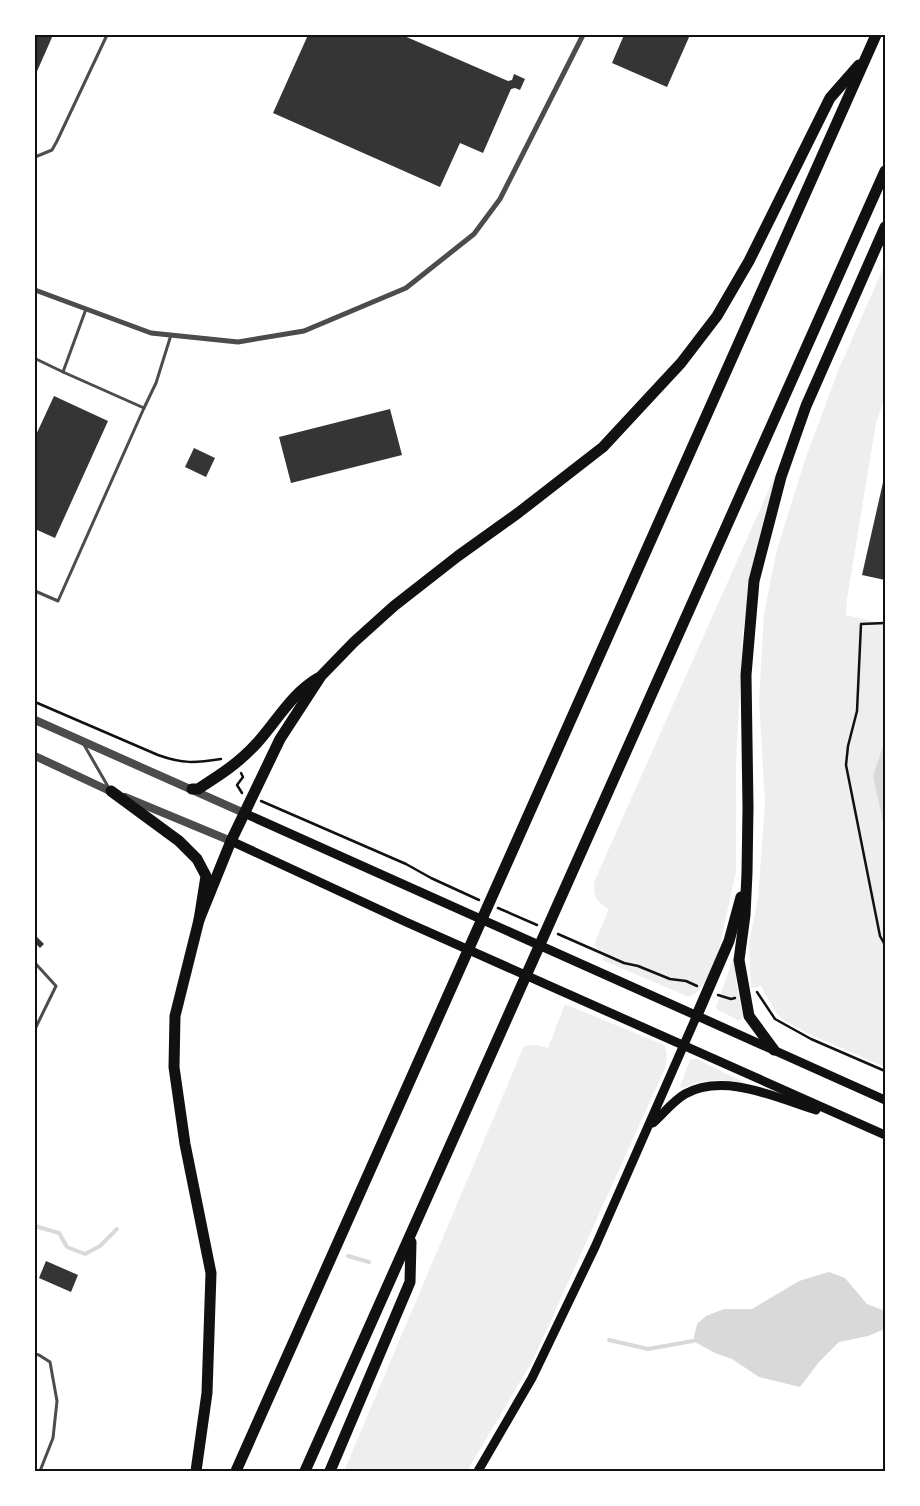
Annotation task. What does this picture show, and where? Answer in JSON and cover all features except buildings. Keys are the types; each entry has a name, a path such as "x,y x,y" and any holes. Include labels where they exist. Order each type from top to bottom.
{"highway":[{"path":"236,1471 876,35"},
{"path":"199,920 231,842 280,739 321,676 354,642 394,606 602,447 681,363 717,316 749,261 830,98 867,56"},
{"path":"305,1471 885,171"},
{"path":"774,1050 749,1016 739,960 748,873 746,675 754,581 781,476 806,406 885,226"},
{"path":"192,789 198,789 234,766 256,744 305,686 321,676"},
{"path":"112,791 159,825 198,859 206,876 199,920 175,1016 174,1067 185,1144 212,1273 207,1393 196,1471"},
{"path":"697,1015 729,941 748,873"},
{"path":"330,1471 410,1282 411,1237"}],"main road":[{"path":"244,813 885,1100"},
{"path":"231,842 885,1135"},
{"path":"478,1471 532,1378 595,1247 697,1015"},
{"path":"649,1126 684,1095 703,1086 721,1084 752,1090 850,1120"}],"street":[{"path":"35,290 151,333 238,342 304,331 406,288 474,234 500,199 583,35"},
{"path":"35,720 244,813"},
{"path":"35,756 231,842"}],"lane":[{"path":"35,157 52,150 107,35"},
{"path":"63,372 86,309"},
{"path":"35,591 58,601 156,383 171,335"},
{"path":"35,361 36,359 144,408"},
{"path":"82,740 112,791"},
{"path":"35,963 56,986 35,1029"},
{"path":"35,1359 37,1354 50,1362 57,1401 53,1438 40,1471"}],"path":[{"path":"885,623 861,624 858,704 848,746 846,765 872,899 880,936 885,946"},
{"path":"35,702 177,762 194,763 225,758"},
{"path":"238,770 243,777 237,785 241,792"},
{"path":"266,804 406,864 431,878 483,901"},
{"path":"492,905 544,928"},
{"path":"553,932 605,956 700,987"},
{"path":"758,992 775,1019 812,1039 885,1072"},
{"path":"720,996 731,999"}],"shaded area":[{"path":"885,264 885,397 876,423 846,615 885,624 885,1067 807,1033 785,1021 777,1014 761,986 751,988 749,942 758,898 765,803 759,699 764,615 776,553 806,457 838,371"},
{"path":"787,449 751,579 743,631 736,764 736,871 719,949 708,979 696,993 689,997 602,960 605,955 594,945 609,909 596,898 594,882"},
{"path":"885,740 885,831 873,776"},
{"path":"734,956 737,987 743,1016 741,1020 718,1010 716,1007"},
{"path":"565,1004 664,1045 667,1059 665,1068 533,1360 467,1471 344,1471 524,1046 537,1045 548,1048"},
{"path":"697,1059 747,1084 714,1080 682,1088 680,1086 690,1060"},
{"path":"829,1272 845,1278 867,1304 885,1311 885,1329 868,1336 839,1342 819,1362 800,1387 759,1377 732,1359 715,1353 693,1341 697,1324 706,1316 724,1309 752,1309 799,1281"}],"waterway":[{"path":"35,1226 59,1233 67,1247 85,1254 100,1246 117,1229"},
{"path":"348,1256 369,1262"},
{"path":"609,1340 648,1349 693,1341"}]}
